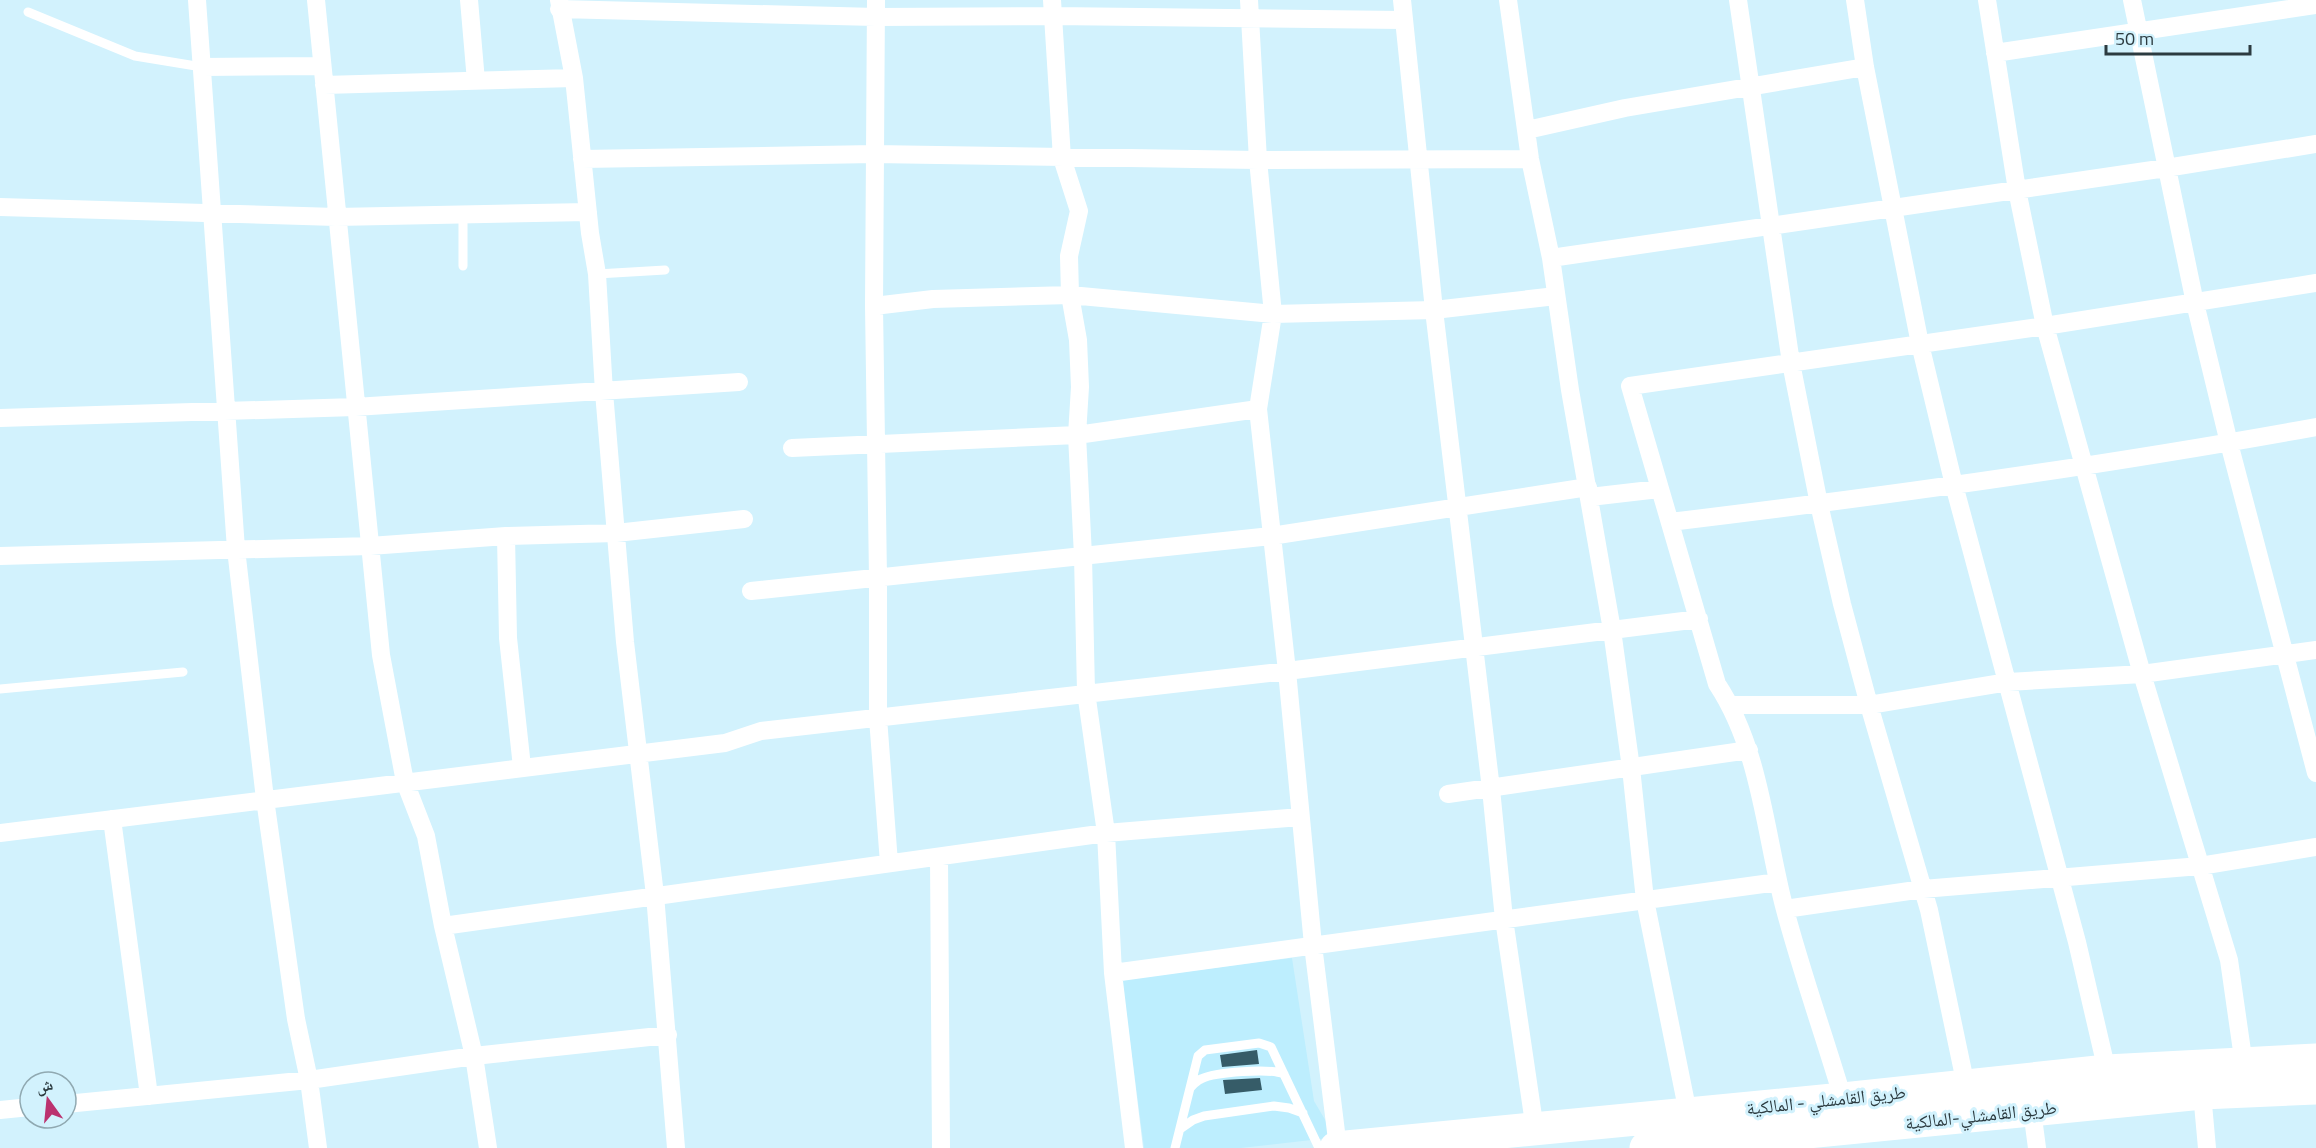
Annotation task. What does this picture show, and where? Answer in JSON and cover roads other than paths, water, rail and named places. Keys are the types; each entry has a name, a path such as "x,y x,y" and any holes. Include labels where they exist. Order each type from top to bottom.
{"highway":[{"name":"طريق القامشلي - المالكية","path":"1347,1147 1688,1113 1844,1125 1966,1086 2107,1071 2316,1060"},
{"name":"طريق القامشلي-المالكية","path":"1646,1148 1844,1125 2202,1093 2316,1088"}],"street":[{"path":"197,0 236,549 265,799 296,1019 309,1080 318,1148"},
{"path":"316,0 381,655 405,782 426,836 443,926 474,1056 488,1148"},
{"path":"469,0 476,81"},
{"path":"1402,0 1434,310 1491,789 1504,919 1535,1130"},
{"path":"1508,0 1530,159 1551,258 1570,390 1612,630 1645,900 1688,1113"},
{"path":"1738,0 1791,363 1819,504 1842,604 1869,705 1923,889 1966,1086"},
{"path":"1855,0 1865,67 1920,344 1954,485 2059,876 2107,1071"},
{"path":"1987,0 2017,190 2045,326 2142,674 2229,960 2244,1065"},
{"path":"2132,0 2195,303 2229,443 2316,773"},
{"path":"676,1148 656,895 625,642 604,392 597,274 588,213 574,78 559,5 876,9 1250,9 1403,20"},
{"path":"1995,52 2316,5"},
{"path":"1052,8 1062,158 1079,211 1070,256 1070,295 1077,340 1080,387 1077,435 1086,692 1106,833 1113,973 1134,1148"},
{"path":"876,9 873,306 877,444 878,718 890,863"},
{"path":"1250,9 1258,160 1273,314 1258,409 1287,671 1313,945 1347,1147"},
{"path":"202,68 322,66"},
{"path":"1527,130 1625,108 1865,67"},
{"path":"324,85 574,78"},
{"path":"1551,258 2316,144"},
{"path":"582,159 874,154 1258,160 1530,159"},
{"path":"0,207 336,217 588,213"},
{"path":"1844,1125 1778,882 1749,750 1731,705 1717,684 1630,386 2045,326 2316,283"},
{"path":"873,306 933,299 1070,295 1273,314 1434,310 1556,296"},
{"path":"0,418 355,407 740,382"},
{"path":"792,448 1077,435 1258,409"},
{"path":"1670,522 2086,467 2316,427"},
{"path":"751,591 1272,536 1456,507 1589,492 1659,489"},
{"path":"0,556 370,546 506,536 616,533 744,519"},
{"path":"506,536 508,638 522,767"},
{"path":"0,833 724,743 761,731 1086,692 1287,671 1699,619"},
{"path":"1731,705 1869,705 2008,682 2142,674 2316,650"},
{"path":"1448,794 1749,750"},
{"path":"443,926 1106,833 1300,817"},
{"path":"112,819 150,1096"},
{"path":"1785,909 1923,889 2200,866 2316,847"},
{"path":"939,858 941,1148"},
{"path":"1113,973 1778,882"},
{"path":"78,1103 309,1080 474,1056 668,1035"},
{"path":"2202,1093 2207,1148"},
{"path":"0,1110 18,1108"},
{"path":"2032,1110 2037,1148"}],"lane":[{"path":"28,12 135,56 202,68"},
{"path":"463,214 463,266"},
{"path":"597,274 665,270"},
{"path":"0,689 183,672"},
{"path":"1175,1148 1198,1056 1210,1050 1263,1043 1271,1047 1319,1148"},
{"path":"1190,1089 1198,1080 1209,1077 1263,1070 1284,1074"},
{"path":"1180,1129 1204,1116 1239,1111 1282,1107 1303,1113"}]}
